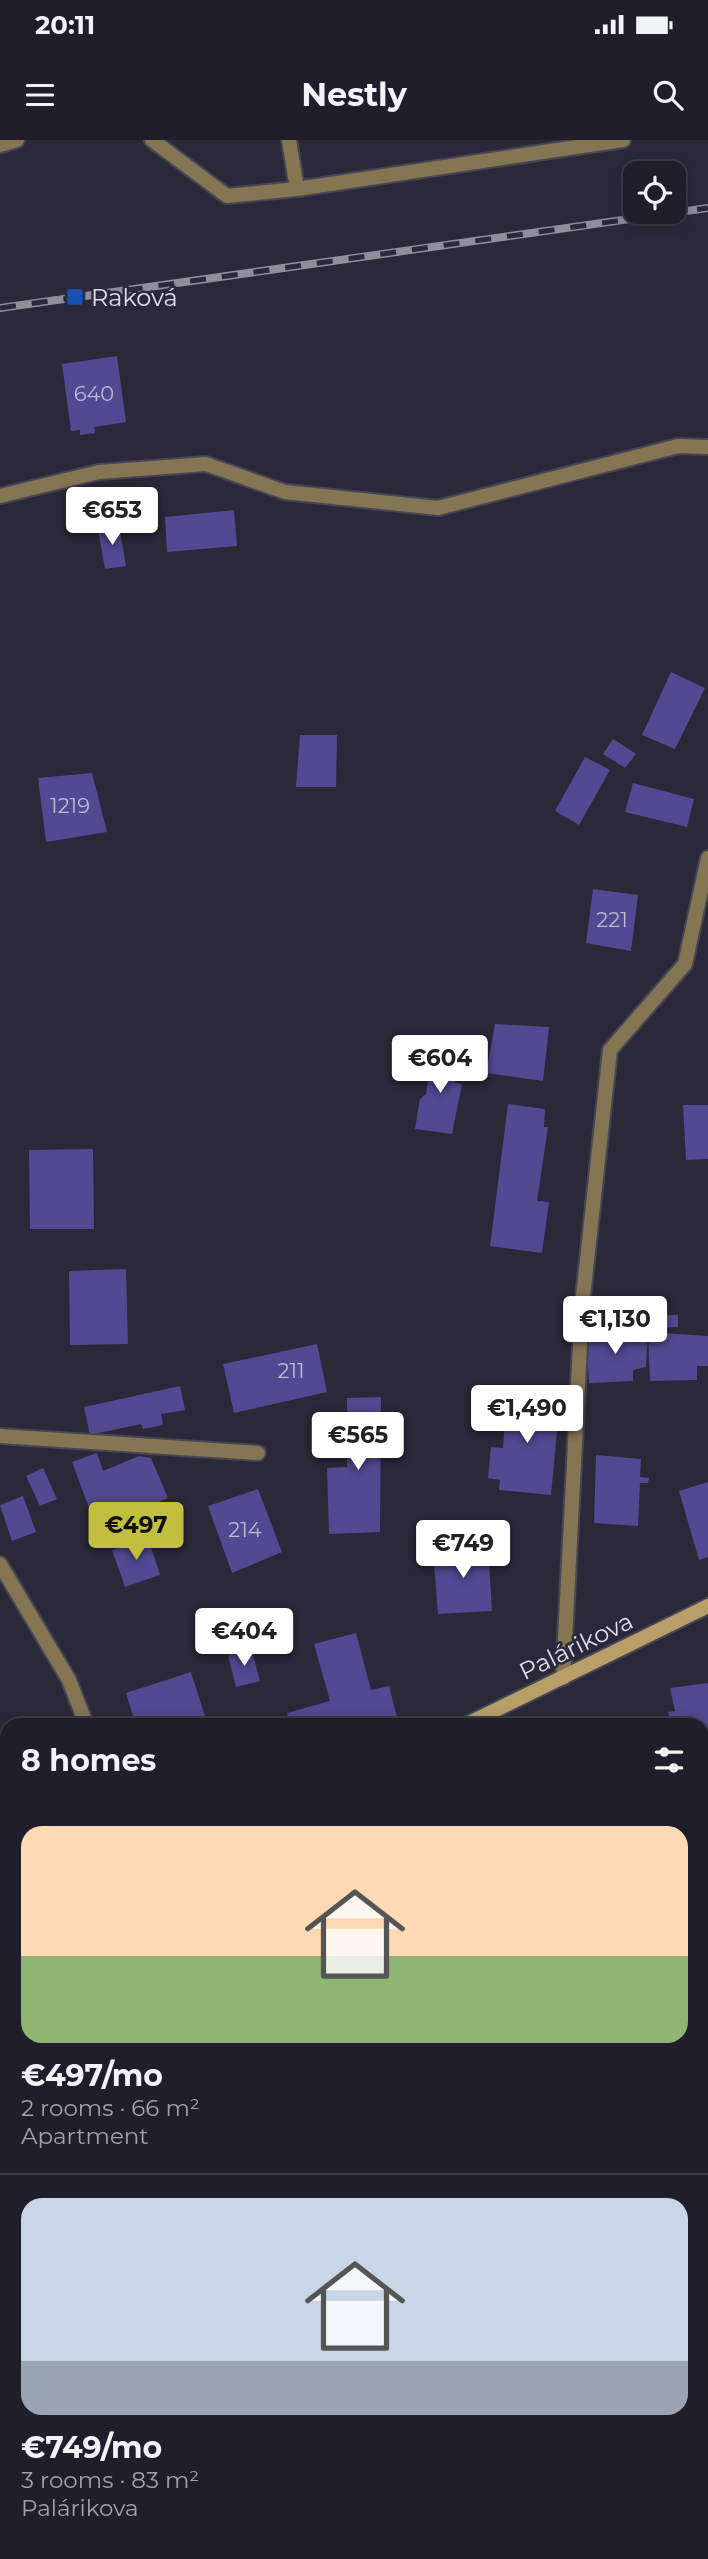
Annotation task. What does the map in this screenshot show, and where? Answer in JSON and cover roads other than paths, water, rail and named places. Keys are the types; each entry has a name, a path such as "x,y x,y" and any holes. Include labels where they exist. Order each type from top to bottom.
{"main road":[{"name":"Palárikova","path":"480,1718 708,1606"}],"street":[{"path":"0,145 17,140"},
{"path":"152,140 227,195 297,189 624,140"},
{"path":"289,140 297,189"},
{"path":"0,496 99,472 206,464 285,492 438,508 678,446 708,447"},
{"path":"563,1678 582,1306 610,1050 685,964 708,858"},
{"path":"0,1436 258,1453"},
{"path":"0,1563 69,1680 84,1718"}],"railway":[{"path":"0,308 708,208"}],"place":[{"name":"Raková","path":"75,297"}]}
